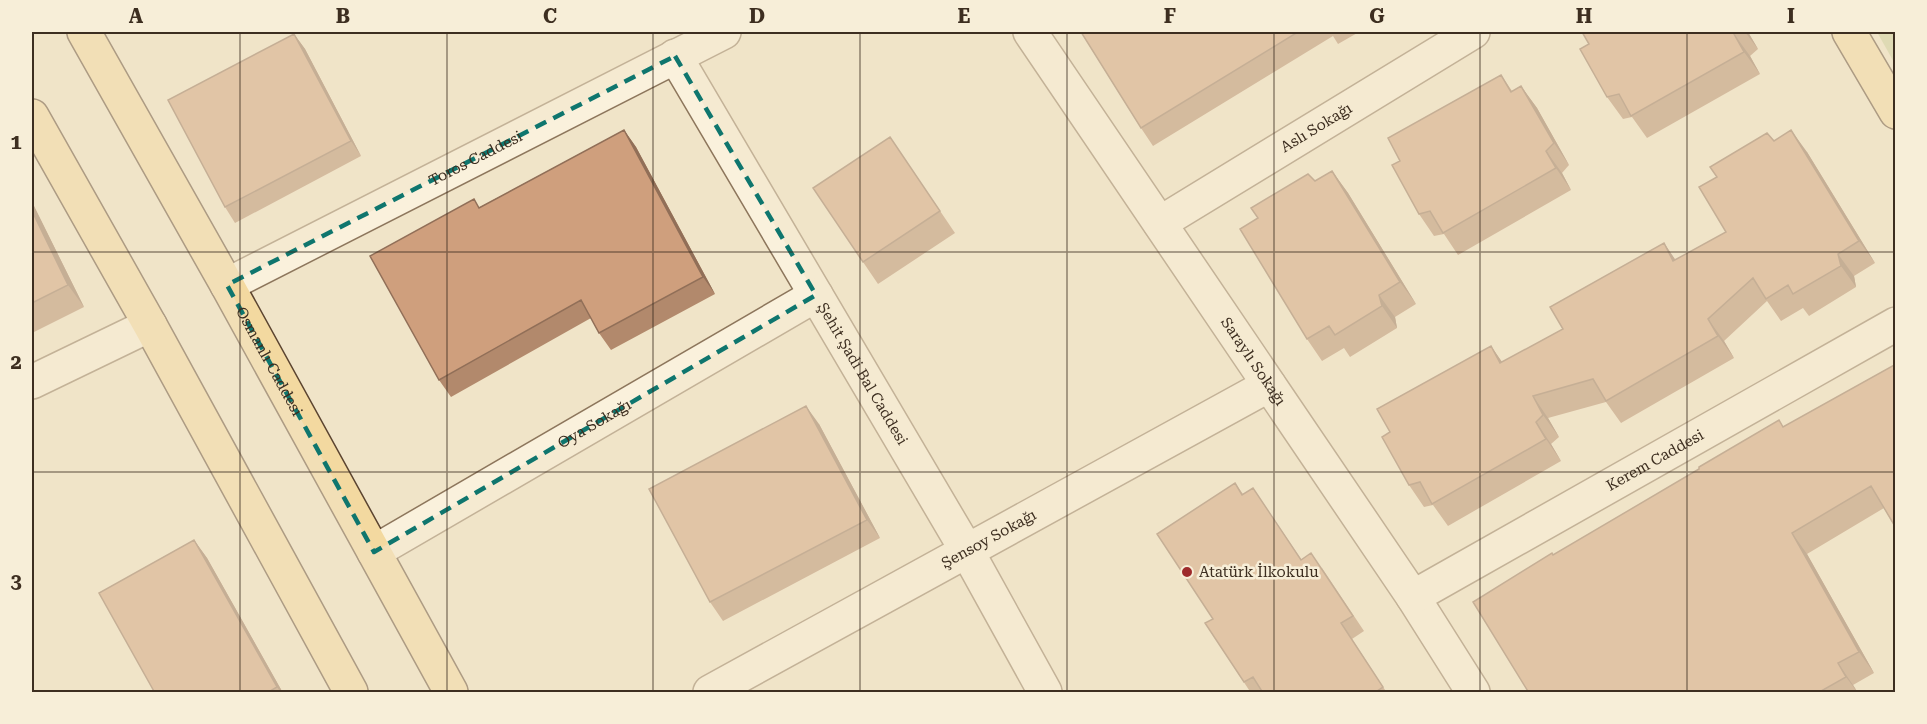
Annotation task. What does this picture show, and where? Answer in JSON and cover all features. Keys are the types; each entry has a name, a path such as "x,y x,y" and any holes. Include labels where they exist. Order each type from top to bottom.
{"main road":[{"name":"Osmanlı Caddesi","path":"84,32 227,285 451,693"},
{"path":"1849,32 1896,112"},
{"path":"32,116 150,325 351,693"}],"street":[{"name":"Toros Caddesi","path":"227,285 724,32"},
{"name":"Saraylı Sokağı","path":"1030,32 1413,597 1473,693"},
{"name":"Aslı Sokağı","path":"1160,223 1473,32"},
{"name":"Şehit Şadi Bal Caddesi","path":"675,56 967,551 1045,693"},
{"name":"Oya Sokağı","path":"374,552 816,295"},
{"name":"Kerem Caddesi","path":"1413,597 1896,324"},
{"path":"32,382 150,325"},
{"name":"Şensoy Sokağı","path":"710,693 1269,385"}],"highlighted area":[{"path":"675,56 816,295 374,552 227,285"}],"green space":[{"path":"1877,32 1895,32 1895,64"}],"building":[{"path":"1081,32 1298,32 1141,128"},
{"path":"1582,32 1737,32 1734,34 1744,52 1631,116 1619,94 1607,97 1580,49 1589,44"},
{"path":"294,34 351,141 225,207 168,100"},
{"path":"1501,75 1511,92 1521,86 1554,143 1546,151 1556,168 1443,233 1430,211 1419,214 1392,165 1400,161 1388,138"},
{"path":"624,130 703,277 599,333 581,300 439,380 370,256 474,199 479,208"},
{"path":"1791,130 1859,241 1838,254 1841,266 1793,294 1788,285 1766,299 1753,278 1708,319 1718,336 1606,401 1593,379 1533,396 1543,415 1536,422 1546,439 1432,504 1420,482 1409,485 1382,437 1390,432 1377,409 1491,346 1500,363 1563,329 1550,307 1664,243 1673,261 1726,232 1699,187 1717,177 1710,167 1767,133 1774,141"},
{"path":"890,137 940,211 863,262 813,188"},
{"path":"1332,171 1400,282 1379,295 1382,306 1335,335 1329,326 1307,339 1240,229 1258,218 1251,208 1308,174 1315,181"},
{"path":"32,211 68,285 32,303"},
{"path":"1896,364 1896,528 1871,486 1792,533 1859,652 1838,663 1846,677 1821,691 1822,693 1529,693 1473,602 1779,420 1783,427"},
{"path":"806,406 867,520 710,602 649,489"},
{"path":"1235,483 1242,495 1253,488 1301,560 1311,553 1353,616 1341,623 1383,687 1374,693 1263,693 1253,677 1244,682 1205,623 1213,619 1157,534"},
{"path":"194,540 277,687 267,693 155,693 99,593"}],"place":[{"name":"Atatürk İlkokulu","path":"1187,572"}]}
